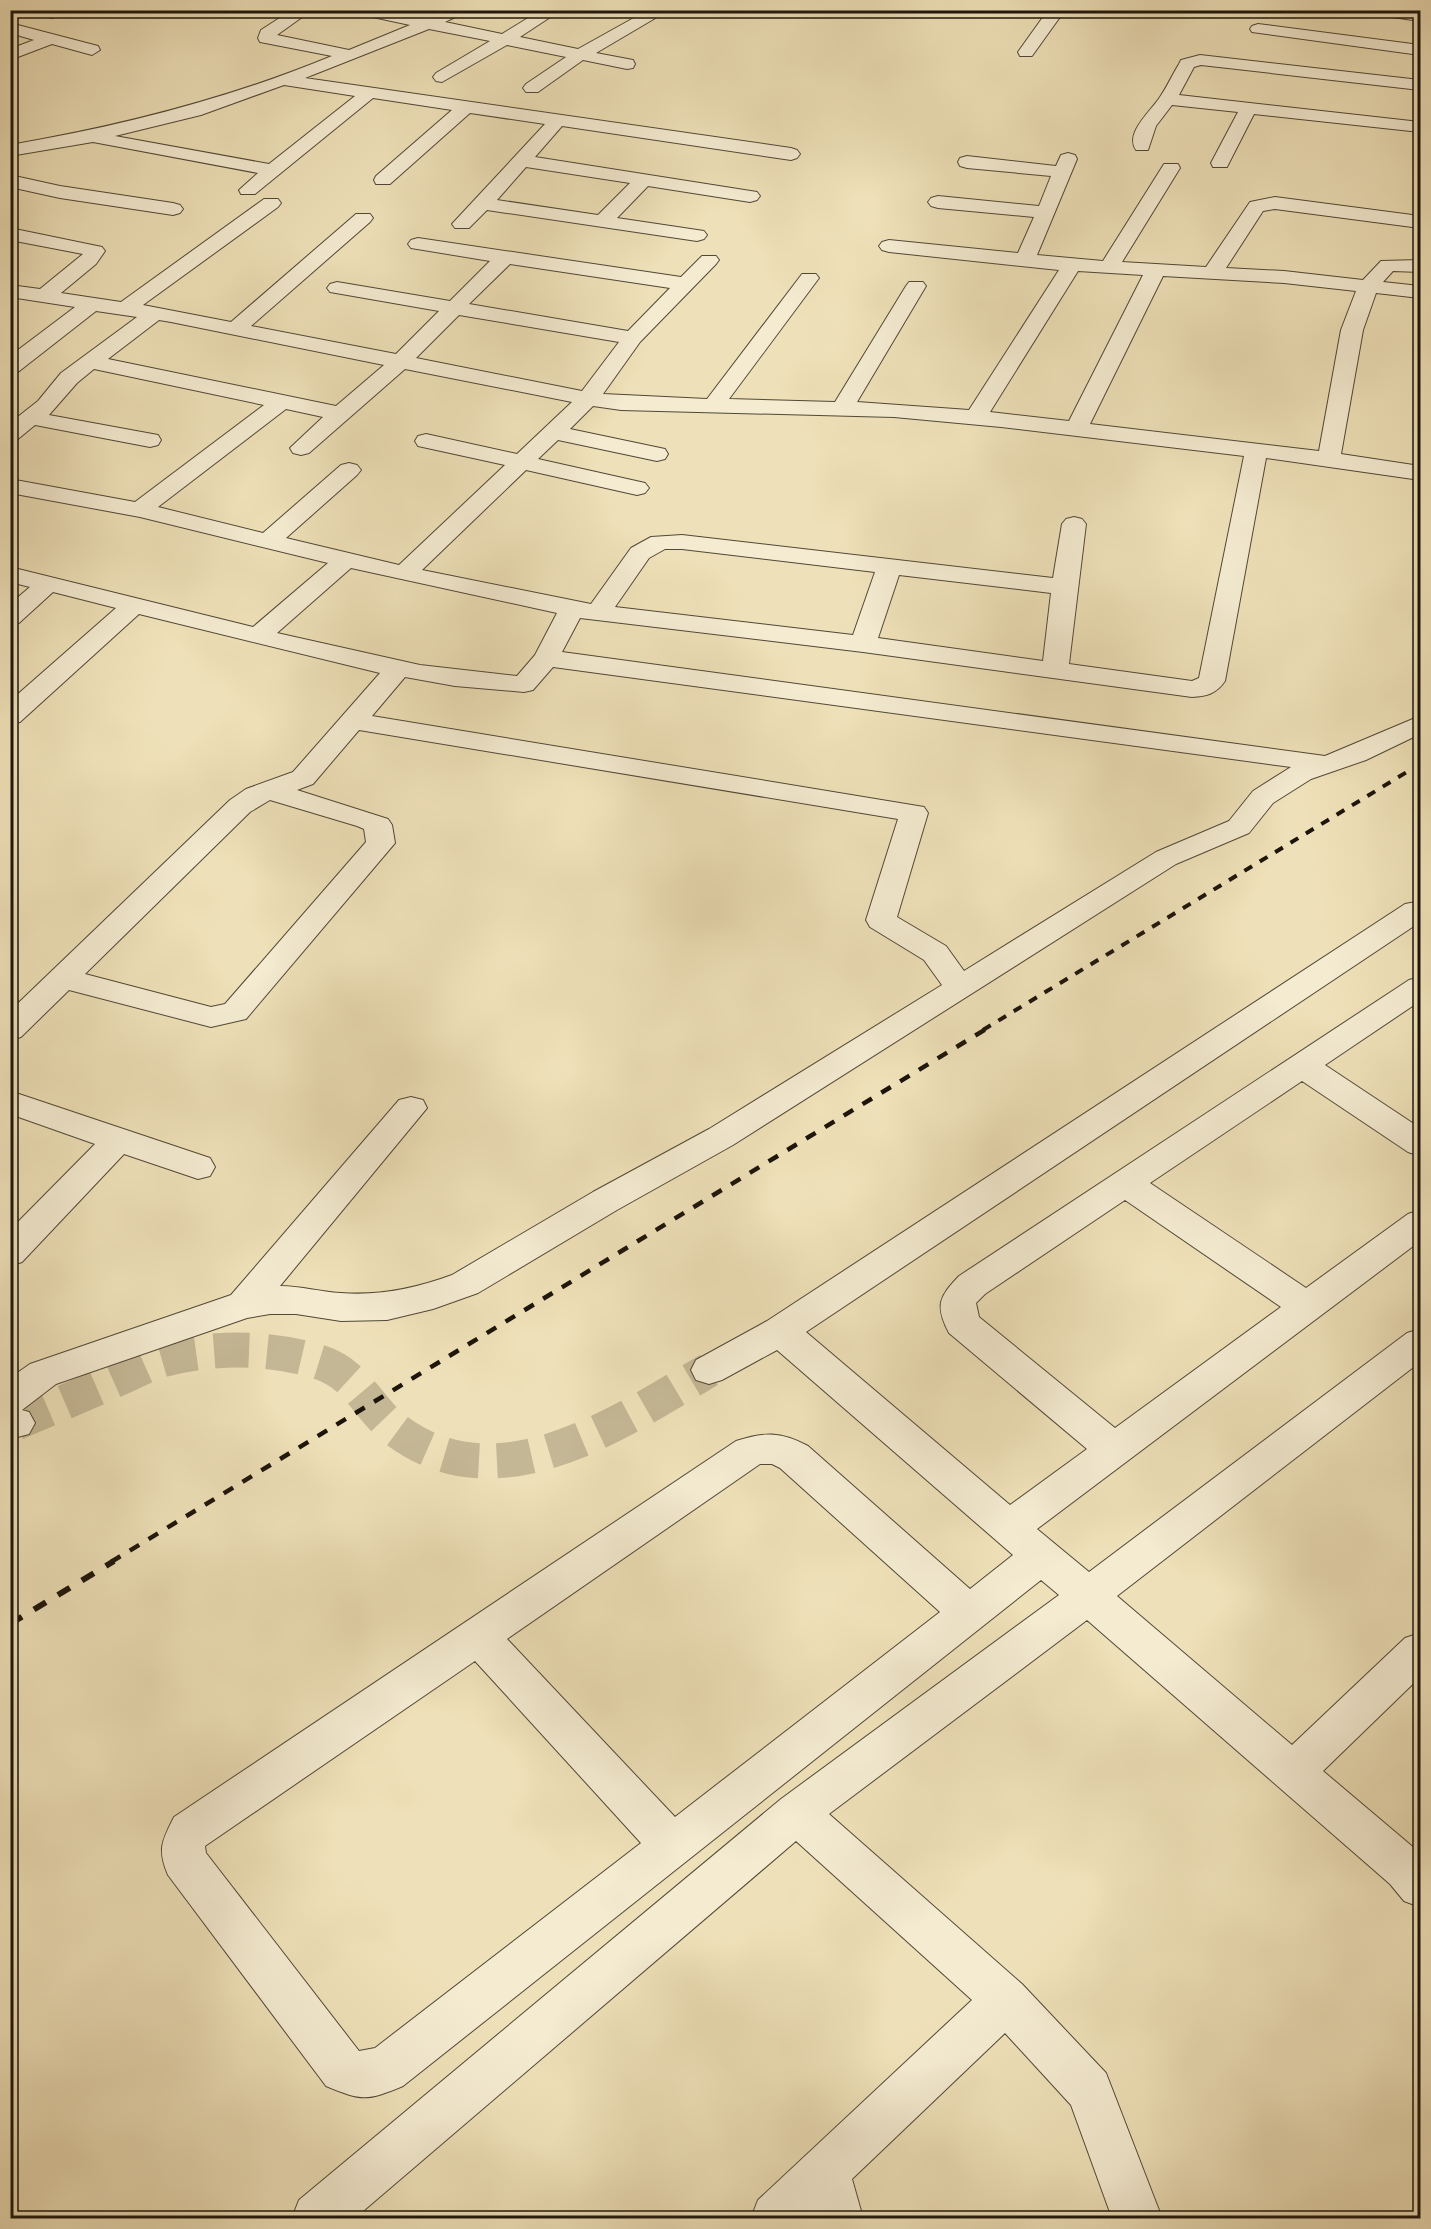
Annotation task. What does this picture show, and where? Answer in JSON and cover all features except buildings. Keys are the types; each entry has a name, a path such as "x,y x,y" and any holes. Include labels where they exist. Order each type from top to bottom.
{"street":[{"path":"304,10 267,34 266,38 351,55"},
{"path":"360,10 627,64"},
{"path":"10,151 90,138 195,111 351,55 461,10"},
{"path":"442,77 554,10"},
{"path":"532,88 580,54 661,10"},
{"path":"1026,52 1057,10"},
{"path":"1268,10 1256,34 1420,50"},
{"path":"1378,10 1420,16"},
{"path":"10,28 92,50"},
{"path":"10,55 51,39"},
{"path":"1142,146 1141,138 1146,127 1167,99 1187,64 1200,60 1420,85"},
{"path":"282,80 791,154"},
{"path":"248,190 369,93"},
{"path":"1167,99 1420,127"},
{"path":"383,180 466,107"},
{"path":"1220,162 1249,107"},
{"path":"462,224 483,204 558,120"},
{"path":"90,138 274,170"},
{"path":"522,161 750,196"},
{"path":"967,162 1065,165 1025,260"},
{"path":"1109,267 1171,168"},
{"path":"604,220 644,180"},
{"path":"10,181 60,192 173,209"},
{"path":"44,206 60,192"},
{"path":"938,202 1046,212"},
{"path":"126,308 270,203"},
{"path":"1212,273 1257,206 1275,203 1420,222"},
{"path":"483,204 697,235"},
{"path":"235,329 363,218"},
{"path":"11,234 28,220"},
{"path":"11,234 96,251 89,260 44,296"},
{"path":"418,244 686,284"},
{"path":"889,246 1072,265 1212,273 1420,292"},
{"path":"301,448 401,361 506,256"},
{"path":"404,574 446,537 481,499 588,399 633,338 709,260"},
{"path":"976,417 1072,265"},
{"path":"1329,459 1352,330 1368,286 1388,265 1420,266"},
{"path":"1076,430 1156,270"},
{"path":"713,406 809,278"},
{"path":"842,409 916,286"},
{"path":"337,288 633,338"},
{"path":"10,291 126,308 588,399 621,403 894,410 976,417 1329,459 1420,473"},
{"path":"10,367 92,304"},
{"path":"10,434 46,406 69,378 154,314"},
{"path":"90,362 340,414"},
{"path":"140,510 280,402"},
{"path":"31,418 150,440"},
{"path":"553,432 657,454"},
{"path":"426,441 637,488"},
{"path":"10,486 140,510 404,574 572,609 1055,669 1173,688 1204,688 1212,681 1256,452"},
{"path":"268,541 349,470"},
{"path":"1055,669 1074,524"},
{"path":"598,612 640,553 660,542 682,542 1064,587"},
{"path":"258,636 346,560"},
{"path":"863,644 890,566"},
{"path":"10,574 398,669 474,682 524,684 546,658 572,609"},
{"path":"10,618 49,583"},
{"path":"10,716 134,605"},
{"path":"546,658 1329,765"},
{"path":"10,1030 240,806 256,795 303,778 398,669"},
{"path":"353,721 914,813 881,920 935,953 960,988"},
{"path":"12,1416 43,1374 244,1305 270,1300 296,1300 341,1307 387,1306 433,1296 465,1284 605,1201 721,1137 1166,858 1239,827 1263,797 1301,773 1329,765 1420,724"},
{"path":"65,978 211,1017 235,1012 381,843 378,825 271,791"},
{"path":"709,1370 780,1331 1416,911 1420,912"},
{"path":"1115,1450 962,1323 958,1300 972,1286 1124,1183 1420,987"},
{"path":"1301,1065 1420,1144"},
{"path":"10,1102 198,1167"},
{"path":"244,1305 411,1108"},
{"path":"10,1253 118,1140"},
{"path":"1124,1183 1307,1307"},
{"path":"1009,1528 1420,1223"},
{"path":"780,1331 1406,1869 1420,1886"},
{"path":"317,2218 796,1813 1088,1596 1420,1343"},
{"path":"969,1613 795,1457 781,1449 766,1446 749,1452 190,1831 183,1845 184,1860 343,2070 359,2075 386,2069 1042,1556"},
{"path":"478,1636 672,1845"},
{"path":"1293,1772 1420,1651"},
{"path":"796,1813 1006,2000 1089,2090 1137,2218"},
{"path":"776,2218 1006,2000"},
{"path":"826,2173 838,2218"}],"tunnel":[{"path":"16,1423 162,1360 200,1352 261,1351 300,1357 332,1367 353,1383 377,1412 396,1430 435,1452 475,1461 516,1459 557,1449 597,1433 709,1370"}],"railway":[{"path":"983,1030 1420,764"},
{"path":"111,1562 986,1029"},
{"path":"10,1624 114,1561"}]}
